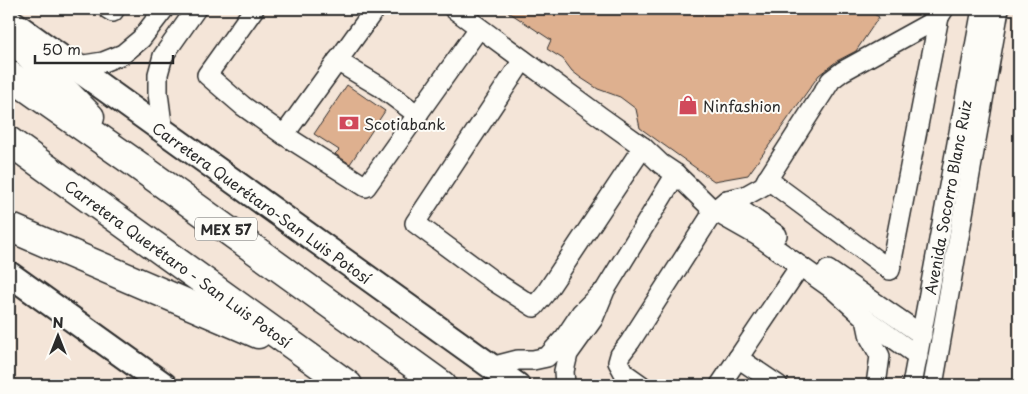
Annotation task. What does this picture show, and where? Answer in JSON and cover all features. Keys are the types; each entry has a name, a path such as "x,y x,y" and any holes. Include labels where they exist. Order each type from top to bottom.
{"highway":[{"path":"9,34 136,164"},
{"name":"MEX 57","path":"9,75 136,164 442,385"},
{"name":"Carretera Querétaro - San Luis Potosí","path":"9,141 348,385"},
{"path":"9,228 304,354"}],"main road":[{"name":"Carretera Querétaro-San Luis Potosí","path":"9,20 516,385"},
{"path":"9,274 164,385"}],"street":[{"path":"108,9 113,12 115,9"},
{"path":"62,59 84,64 103,62 122,54 141,39 164,9"},
{"path":"163,132 158,93 158,74 163,56 196,9"},
{"path":"254,9 207,76 243,106 284,135 366,187 479,28"},
{"path":"284,135 375,9"},
{"path":"454,9 643,147 661,164 922,335"},
{"name":"Avenida Socorro Blanc Ruiz","path":"912,385 982,9"},
{"name":"Avenida Socorro Blanc Ruiz","path":"933,385 1000,9"},
{"path":"641,385 624,373 618,362 620,355 721,205 745,196 763,186 831,80 843,71 912,34 942,13"},
{"path":"767,179 890,270 942,13"},
{"path":"523,60 415,222 492,280 534,307 545,294 643,147"},
{"path":"337,61 378,86 418,115"},
{"path":"565,385 564,372 568,354 593,319 605,290 676,174"},
{"path":"721,205 758,236 834,290 866,319 918,356"},
{"path":"720,385 800,266"},
{"path":"491,367 518,360 547,358 565,338 580,313 605,290"},
{"path":"866,319 870,338 880,356 876,385"},
{"path":"738,358 778,385"}],"building":[{"path":"504,9 865,9 879,17 856,51 837,61 819,75 748,175 714,181 640,128 636,109 620,97 598,89 581,78 572,71 563,59 547,49 551,40"},
{"name":"Scotiabank","path":"347,85 385,111 350,164 335,154 339,150 314,134"}],"place":[{"name":"Ninfashion","path":"688,105"},
{"name":"Scotiabank","path":"349,123"}]}
